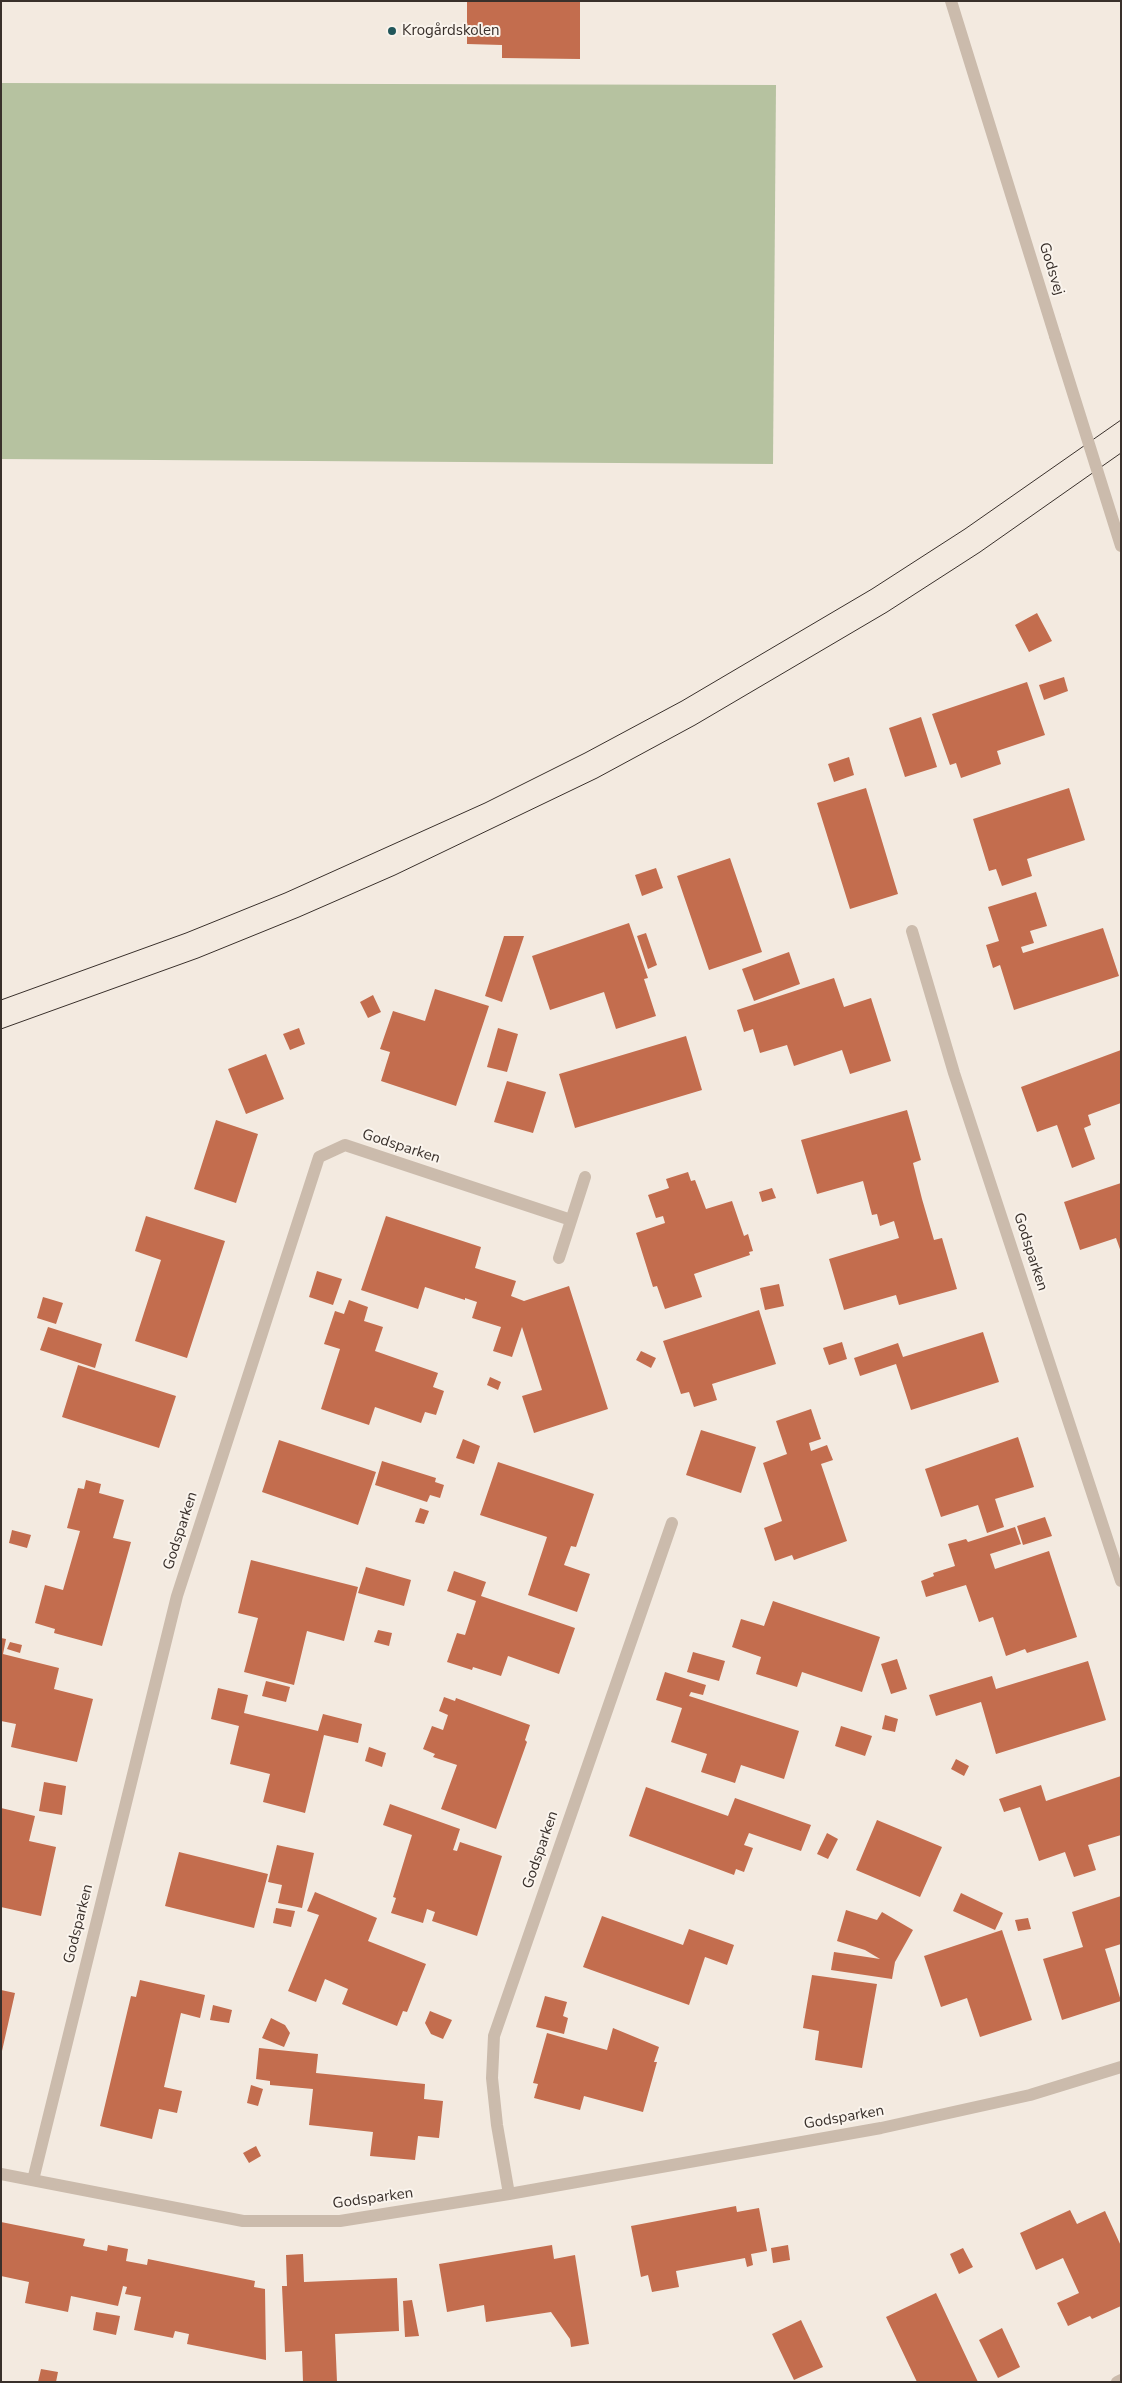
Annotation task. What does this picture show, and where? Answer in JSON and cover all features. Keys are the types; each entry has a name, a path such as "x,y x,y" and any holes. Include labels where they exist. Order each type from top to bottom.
{"street":[{"name":"Godsvej","path":"951,1 1121,546"},
{"name":"Godsparken","path":"912,931 954,1073 1121,1581"},
{"name":"Godsparken","path":"34,2180 177,1596 318,1158 345,1145 571,1220"},
{"path":"559,1258 585,1177"},
{"name":"Godsparken","path":"509,2194 497,2124 492,2078 494,2036 672,1523"},
{"name":"Godsparken","path":"1,2174 244,2221 340,2221 509,2194 881,2128 1030,2095 1121,2067"},
{"path":"1117,2382 1121,2380"}],"green space":[{"path":"1,83 776,85 773,464 1,459"}],"building":[{"path":"467,1 580,1 580,59 502,58 502,45 467,44"},
{"path":"1037,613 1052,641 1029,652 1015,625"},
{"path":"1064,677 1068,691 1044,700 1039,685"},
{"path":"1027,682 1045,735 997,751 1001,764 961,778 956,763 950,765 932,714"},
{"path":"921,717 937,767 905,777 889,728"},
{"path":"849,757 854,775 834,782 828,764"},
{"path":"866,788 898,894 850,909 817,803"},
{"path":"1069,788 1085,840 1027,859 1032,876 1002,886 996,869 989,871 973,819"},
{"path":"730,858 762,952 709,970 677,876"},
{"path":"656,868 663,888 642,896 635,875"},
{"path":"1036,892 1047,926 1030,931 1034,943 1021,947 1023,953 1103,928 1119,976 1014,1010 1000,965 993,968 986,945 999,941 988,907"},
{"path":"629,923 648,978 644,979 656,1016 616,1029 604,992 550,1010 532,956"},
{"path":"646,933 657,965 648,969 637,936"},
{"path":"504,936 524,936 502,1002 485,996"},
{"path":"789,952 800,984 754,1001 742,969"},
{"path":"834,978 844,1007 871,998 891,1061 850,1074 842,1050 794,1066 787,1045 760,1053 753,1029 744,1032 737,1010"},
{"path":"435,989 489,1006 456,1106 381,1081 390,1052 380,1049 393,1011 425,1021"},
{"path":"373,995 381,1012 368,1018 360,1002"},
{"path":"299,1028 305,1044 290,1050 283,1034"},
{"path":"498,1028 518,1034 507,1072 487,1067"},
{"path":"686,1036 702,1090 575,1128 559,1074"},
{"path":"1121,1050 1121,1103 1088,1115 1091,1125 1084,1128 1095,1159 1072,1168 1057,1125 1037,1132 1021,1087"},
{"path":"266,1054 284,1099 246,1114 228,1069"},
{"path":"507,1081 546,1092 533,1133 494,1122"},
{"path":"907,1110 921,1160 913,1163 922,1199 934,1240 942,1238 957,1289 899,1305 896,1295 844,1310 829,1259 899,1238 894,1221 880,1226 877,1214 872,1215 863,1181 817,1194 801,1140"},
{"path":"216,1120 258,1134 236,1203 194,1189"},
{"path":"688,1172 691,1181 695,1180 706,1209 732,1201 744,1236 748,1234 753,1251 749,1252 750,1255 694,1274 702,1297 665,1309 657,1286 653,1287 636,1233 665,1223 663,1216 656,1218 648,1195 669,1188 666,1179"},
{"path":"1121,1183 1121,1252 1116,1238 1080,1250 1064,1202"},
{"path":"772,1188 776,1198 762,1202 759,1192"},
{"path":"146,1216 225,1241 187,1358 135,1341 161,1260 135,1251"},
{"path":"386,1216 481,1247 475,1268 516,1281 511,1296 524,1301 569,1286 608,1409 534,1433 522,1396 542,1390 522,1327 512,1357 493,1351 501,1327 472,1318 477,1302 425,1287 418,1309 361,1290"},
{"path":"317,1271 342,1279 333,1305 309,1297"},
{"path":"779,1284 784,1306 765,1310 760,1288"},
{"path":"43,1297 63,1303 56,1324 37,1318"},
{"path":"349,1300 368,1307 364,1321 383,1327 375,1351 438,1373 433,1387 444,1391 436,1415 425,1412 421,1423 375,1407 369,1425 321,1409 340,1349 324,1344 335,1311 344,1314"},
{"path":"759,1310 776,1364 712,1384 717,1400 694,1407 689,1392 681,1394 663,1341"},
{"path":"48,1327 102,1344 95,1368 40,1350"},
{"path":"983,1332 999,1382 911,1410 896,1364 860,1376 854,1358 898,1343 903,1357"},
{"path":"842,1342 847,1359 829,1365 823,1348"},
{"path":"641,1351 656,1358 651,1368 636,1360"},
{"path":"78,1365 176,1396 159,1448 62,1417"},
{"path":"490,1377 501,1382 498,1390 487,1385"},
{"path":"811,1409 821,1439 809,1443 811,1451 827,1445 833,1460 821,1464 847,1541 794,1560 792,1555 775,1561 764,1528 782,1521 763,1463 787,1454 776,1421"},
{"path":"701,1430 756,1447 741,1493 686,1475"},
{"path":"1018,1437 1034,1487 995,1499 1004,1527 987,1533 978,1505 941,1517 925,1469"},
{"path":"463,1439 480,1446 474,1464 456,1458"},
{"path":"279,1440 376,1472 358,1525 262,1492"},
{"path":"382,1461 436,1478 435,1482 444,1485 440,1498 430,1495 427,1502 375,1485"},
{"path":"498,1462 594,1494 576,1547 571,1546 564,1565 590,1574 577,1612 528,1595 547,1537 480,1515"},
{"path":"86,1480 101,1484 99,1493 124,1500 113,1538 131,1542 102,1646 54,1633 55,1629 35,1623 45,1585 63,1590 80,1531 67,1528 78,1488 84,1489"},
{"path":"420,1508 429,1511 424,1524 415,1522"},
{"path":"1045,1517 1052,1536 1023,1545 1017,1526"},
{"path":"1015,1527 1021,1544 990,1554 995,1569 1049,1551 1077,1637 1027,1653 1025,1649 1006,1656 993,1617 979,1622 966,1585 926,1597 921,1581 934,1576 933,1573 955,1566 948,1544 966,1539 968,1542"},
{"path":"12,1530 31,1535 27,1548 9,1543"},
{"path":"251,1560 358,1587 344,1641 307,1631 294,1685 244,1672 258,1618 238,1613"},
{"path":"366,1567 411,1580 404,1606 358,1593"},
{"path":"454,1571 486,1582 481,1596 575,1628 559,1674 508,1656 501,1676 473,1667 472,1670 447,1662 457,1633 465,1635 476,1601 447,1591"},
{"path":"773,1601 880,1637 862,1692 802,1672 797,1687 756,1674 761,1657 732,1647 741,1619 764,1626"},
{"path":"378,1630 392,1633 389,1646 374,1642"},
{"path":"1,1638 6,1639 3,1654 59,1668 54,1689 93,1699 77,1762 11,1747 16,1724 1,1721"},
{"path":"10,1642 22,1645 20,1653 7,1649"},
{"path":"693,1652 725,1661 719,1681 687,1672"},
{"path":"897,1659 907,1689 891,1694 881,1664"},
{"path":"1088,1661 1106,1720 996,1754 981,1702 936,1716 929,1695 992,1676 996,1689"},
{"path":"665,1672 706,1685 703,1695 691,1692 689,1696 799,1731 784,1779 741,1765 735,1783 701,1772 707,1754 671,1742 682,1708 656,1700"},
{"path":"266,1681 290,1687 286,1702 262,1696"},
{"path":"218,1688 248,1695 244,1713 318,1731 323,1714 362,1724 358,1743 324,1735 305,1813 263,1802 270,1774 230,1764 239,1726 211,1719"},
{"path":"444,1697 455,1701 456,1698 530,1725 525,1740 527,1742 496,1829 441,1809 457,1765 433,1757 435,1754 423,1749 432,1726 443,1730 448,1715 439,1711"},
{"path":"885,1715 898,1719 895,1732 882,1729"},
{"path":"841,1726 872,1736 865,1756 835,1746"},
{"path":"369,1747 386,1753 382,1767 365,1761"},
{"path":"956,1759 969,1766 964,1776 951,1769"},
{"path":"1121,1776 1121,1835 1088,1845 1096,1870 1074,1877 1065,1852 1039,1861 1020,1807 1004,1812 999,1799 1041,1785 1046,1801"},
{"path":"44,1782 66,1786 62,1815 39,1811"},
{"path":"646,1787 728,1816 735,1798 811,1825 801,1851 749,1833 744,1845 753,1848 744,1872 736,1869 734,1875 629,1836"},
{"path":"390,1804 460,1829 453,1850 457,1851 460,1842 502,1856 477,1936 432,1921 435,1912 427,1909 423,1923 391,1913 396,1898 393,1897 412,1835 383,1825"},
{"path":"1,1808 35,1816 29,1841 56,1847 41,1916 1,1907"},
{"path":"877,1820 942,1847 920,1897 856,1870"},
{"path":"827,1833 838,1839 828,1859 817,1854"},
{"path":"277,1845 314,1853 302,1908 278,1903 282,1885 268,1882"},
{"path":"179,1852 268,1874 254,1928 165,1906"},
{"path":"315,1892 377,1918 368,1941 426,1964 407,2012 403,2011 397,2026 342,2004 348,1989 325,1979 316,2002 288,1991 319,1915 307,1911"},
{"path":"961,1893 1003,1913 995,1930 953,1911"},
{"path":"1121,1896 1121,1944 1105,1949 1121,2001 1062,2020 1043,1959 1083,1947 1072,1912"},
{"path":"276,1908 295,1911 291,1927 273,1923"},
{"path":"846,1910 877,1920 882,1912 913,1930 895,1962 892,1979 831,1970 834,1952 880,1959 865,1950 837,1941"},
{"path":"602,1916 683,1945 689,1929 734,1945 727,1965 705,1957 689,2005 583,1967"},
{"path":"1028,1918 1031,1929 1018,1931 1015,1920"},
{"path":"1002,1930 1032,2020 980,2037 967,1998 941,2007 924,1956"},
{"path":"812,1975 877,1984 862,2068 815,2060 819,2031 803,2028"},
{"path":"140,1980 205,1995 200,2018 181,2013 164,2087 182,2091 177,2113 159,2109 152,2139 100,2126 131,1996 136,1997"},
{"path":"1,1990 15,1993 2,2051 1,2051"},
{"path":"545,1996 567,2002 563,2016 568,2018 564,2034 536,2027"},
{"path":"213,2005 232,2010 229,2023 210,2020"},
{"path":"430,2011 452,2020 443,2039 431,2034 425,2023"},
{"path":"271,2018 285,2025 290,2033 284,2047 262,2038"},
{"path":"613,2028 659,2047 654,2062 657,2062 643,2112 584,2096 580,2110 534,2098 538,2084 533,2083 547,2033 607,2050"},
{"path":"259,2048 318,2054 316,2073 425,2084 424,2099 443,2101 439,2138 418,2136 415,2160 370,2156 373,2132 309,2125 313,2089 270,2085 270,2081 256,2079"},
{"path":"251,2085 263,2089 258,2106 247,2103"},
{"path":"256,2146 261,2156 249,2163 243,2153"},
{"path":"736,2206 737,2212 759,2208 767,2251 751,2254 753,2265 747,2267 745,2258 676,2271 679,2287 652,2292 648,2275 641,2277 631,2226"},
{"path":"1070,2210 1077,2224 1105,2211 1121,2246 1121,2306 1092,2319 1090,2316 1068,2326 1057,2303 1079,2293 1063,2258 1036,2270 1020,2233"},
{"path":"1,2222 85,2239 83,2246 107,2251 108,2245 128,2249 126,2261 147,2265 148,2259 255,2281 254,2287 265,2289 266,2360 187,2344 189,2334 175,2331 173,2338 134,2330 141,2297 125,2294 127,2287 123,2286 118,2306 71,2296 68,2312 25,2303 29,2282 1,2276"},
{"path":"552,2245 554,2259 575,2255 589,2344 571,2347 570,2339 551,2312 486,2322 484,2305 447,2312 439,2264"},
{"path":"788,2245 790,2260 773,2263 771,2248"},
{"path":"963,2248 973,2267 959,2274 950,2254"},
{"path":"303,2254 304,2282 397,2278 399,2331 335,2334 337,2382 303,2382 302,2351 285,2352 282,2286 287,2286 286,2255"},
{"path":"936,2293 978,2382 917,2382 886,2317"},
{"path":"412,2300 419,2336 405,2337 403,2301"},
{"path":"96,2312 120,2316 116,2335 93,2330"},
{"path":"801,2320 823,2367 794,2380 772,2334"},
{"path":"1002,2328 1020,2367 998,2378 979,2340"},
{"path":"41,2369 58,2372 56,2382 38,2382"}],"tram line":[{"path":"1,1000 186,933 285,893 485,803 585,753 682,701 872,589 965,529 1121,420"},
{"path":"1,1029 198,958 299,917 395,875 597,778 695,725 887,612 980,552 1121,453"}],"place":[{"name":"Krogårdskolen","path":"392,31"}]}
